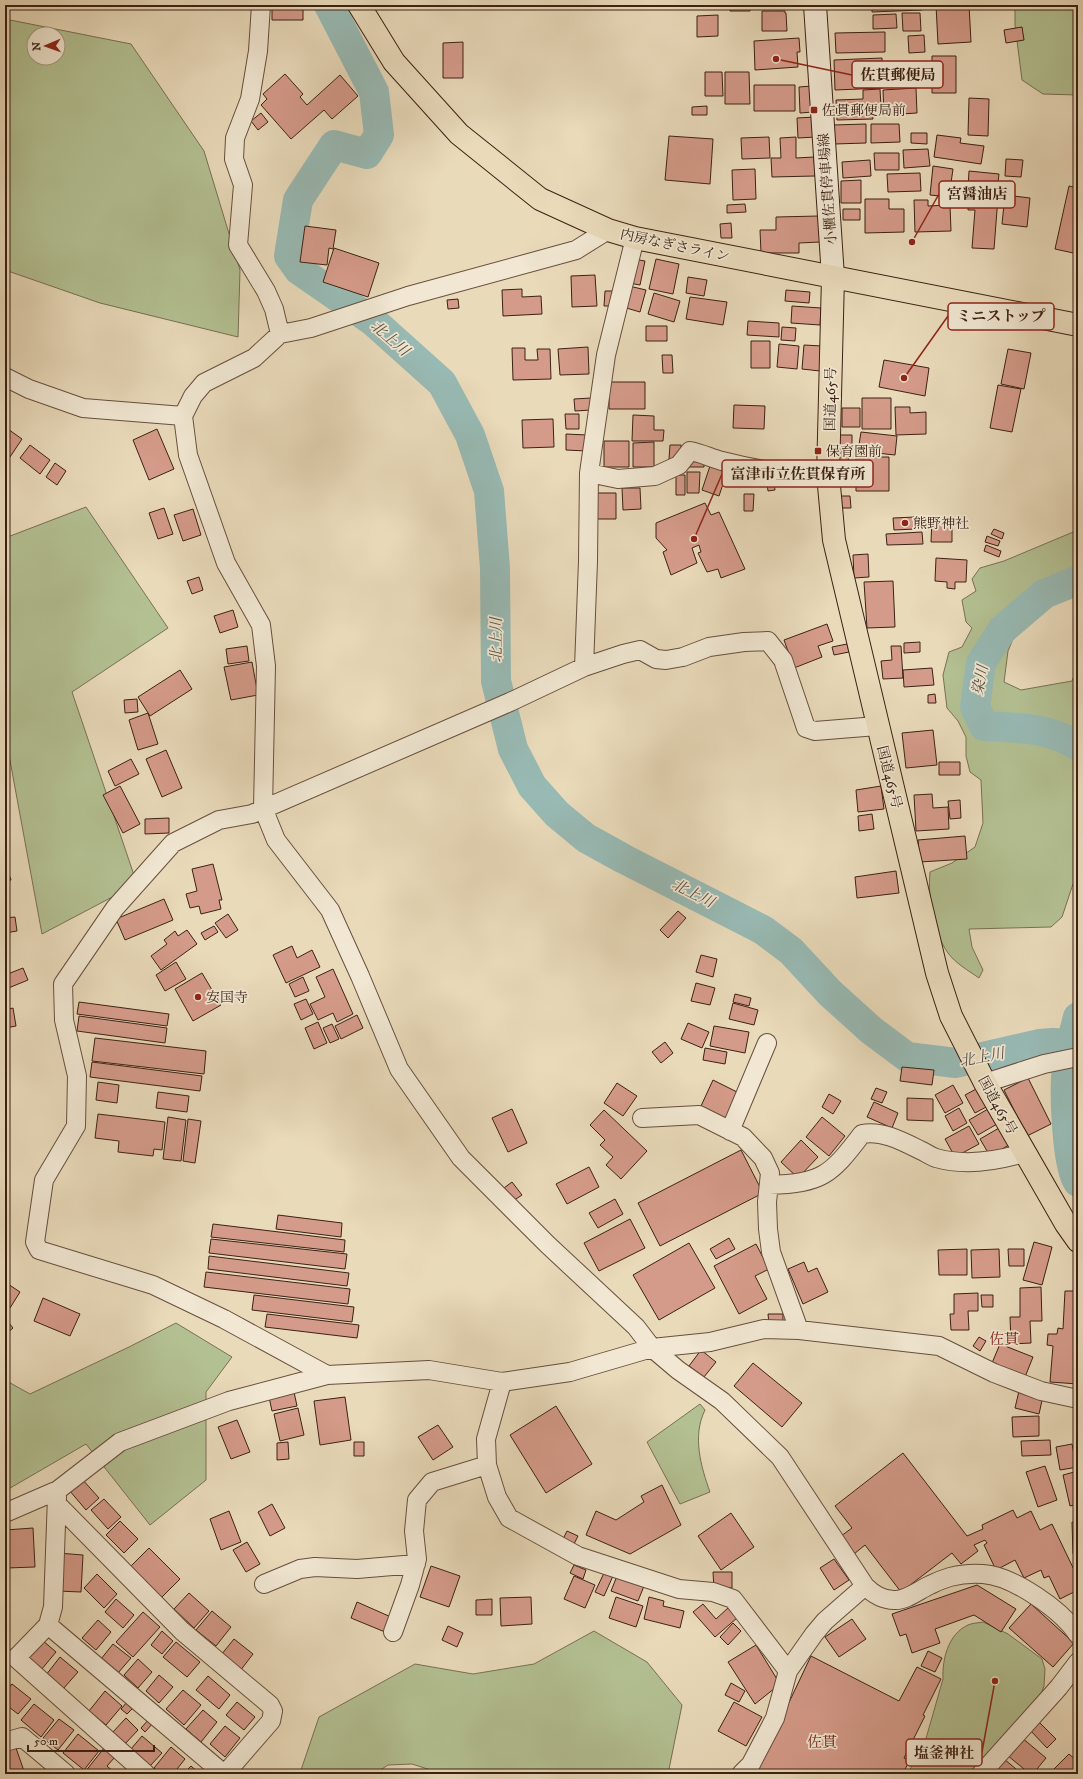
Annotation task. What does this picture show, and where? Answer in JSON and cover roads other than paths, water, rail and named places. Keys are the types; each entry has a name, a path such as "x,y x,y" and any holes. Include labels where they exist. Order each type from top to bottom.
{"highway":[{"name":"内房なぎさライン","path":"359,5 394,62 459,134 540,199 608,230 635,238 1078,325"},
{"name":"国道465号","path":"833,277 828,475 834,540 937,973 951,1016 982,1077 1066,1224 1078,1241"}],"main road":[{"name":"小櫃佐貫停車場線","path":"815,5 833,277"}],"street":[{"path":"261,5 258,51 250,99 235,138 234,159 243,185 243,204 238,244 269,297 274,309 280,334"},
{"path":"608,230 576,250 408,296 311,328 280,334 254,358 204,383 193,396 183,416 188,455 226,563 261,625 266,666 263,808 276,840 330,910 360,976 399,1069 461,1158 548,1245 636,1327 652,1348 678,1370 722,1400 780,1457 865,1586 873,1594 884,1599 895,1601 950,1577 964,1574 984,1574 1002,1579 1040,1599 1059,1612 1078,1635"},
{"path":"584,667 588,561 589,473 606,355 635,238"},
{"path":"5,377 29,389 83,408 183,416"},
{"path":"589,473 618,479 654,476 679,465 690,451 698,452 721,461 784,474 828,475"},
{"path":"327,1374 224,1319 153,1285 40,1250 35,1242 44,1180 76,1126 78,1076 64,1020 63,984 115,908 173,843 219,820 252,814 510,702 584,667 623,654 640,650 656,659 666,660 683,657 709,647 744,642 768,641 783,660 806,728 816,731 878,726"},
{"path":"730,1130 767,1043"},
{"path":"982,1077 1076,1058"},
{"path":"642,1118 700,1115 744,1137 763,1158 770,1173 768,1229 771,1252 799,1330"},
{"path":"769,1185 793,1184 814,1180 830,1172 847,1154 862,1134 871,1132 882,1134 920,1150 934,1158 948,1161 987,1161 1004,1159 1024,1152"},
{"path":"5,1512 57,1497 120,1442 229,1402 327,1374 429,1370 502,1382 570,1372 652,1348 710,1342 764,1330 799,1330 939,1346 994,1373 1041,1391 1078,1399"},
{"path":"502,1382 486,1439 487,1465 497,1497 509,1518 578,1556 679,1589 713,1592 733,1599 788,1671"},
{"path":"393,1632 410,1585 417,1559 414,1531 417,1500 432,1482 487,1465"},
{"path":"57,1497 53,1607 48,1625 16,1658 146,1774"},
{"path":"48,1625 224,1774 271,1720 273,1711 270,1705 182,1631 57,1497"},
{"path":"264,1584 300,1569 315,1567 357,1570 416,1564"},
{"path":"742,1774 751,1764 775,1718 788,1671 821,1626 865,1586"},
{"path":"981,1774 1059,1687 1078,1662"},
{"path":"5,1742 22,1737 66,1774"}],"waterway":[{"name":"北上川","path":"329,5 374,92 379,135 367,154 334,145 298,200 289,256 299,270 374,322 442,383 470,435 489,491 495,568 496,681 513,749 532,786 557,814 586,838 763,930 791,951 830,993 871,1030 907,1057 956,1063 1039,1044 1071,1044"},
{"name":"染川","path":"1078,580 1044,594 1002,630 981,663 975,707 984,726 1021,728 1044,732 1056,735 1078,746"},
{"name":"染川","path":"1078,1017 1069,1055 1066,1087 1066,1116 1069,1148 1071,1163 1078,1182"}],"place":[{"name":"佐貫郵便局","path":"776,59"},
{"name":"佐貫郵便局前","path":"814,110"},
{"name":"宮醤油店","path":"912,242"},
{"name":"ミニストップ","path":"904,378"},
{"name":"保育園前","path":"818,451"},
{"name":"熊野神社","path":"905,523"},
{"name":"富津市立佐貫保育所","path":"694,539"},
{"name":"安国寺","path":"198,997"},
{"name":"塩釜神社","path":"995,1681"}],"district":[{"name":"佐貫","path":"1004,1339"},
{"name":"佐貫","path":"822,1742"}]}
